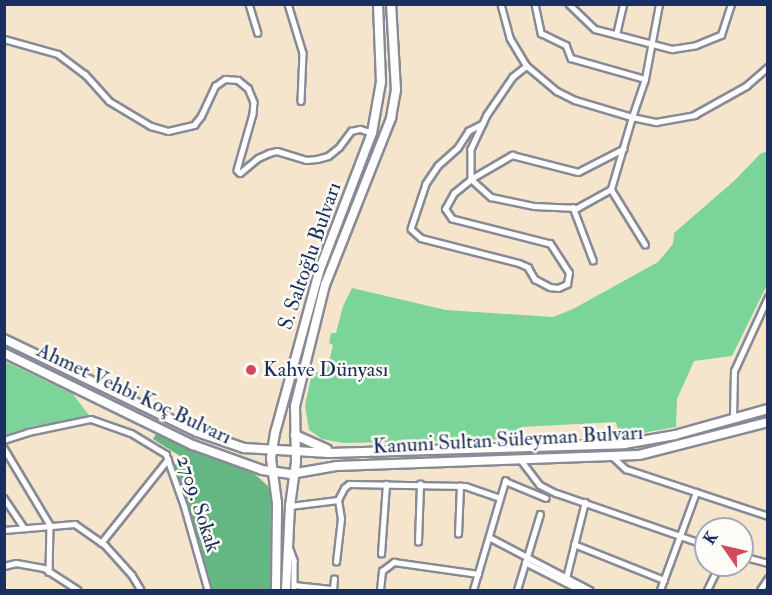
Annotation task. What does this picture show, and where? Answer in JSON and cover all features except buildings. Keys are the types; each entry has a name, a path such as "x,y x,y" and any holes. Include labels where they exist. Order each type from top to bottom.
{"main road":[{"name":"S. Saltoğlu Bulvarı","path":"276,591 277,503 273,448 320,269 372,133 381,82 378,4"},
{"name":"S. Saltoğlu Bulvarı","path":"286,591 290,506 297,450 295,406 325,285 391,118 396,90 391,4"},
{"name":"Ahmet Vehbi Koç Bulvarı","path":"4,339 217,441 244,448 285,449"},
{"name":"Ahmet Vehbi Koç Bulvarı","path":"4,353 193,445 284,474"},
{"name":"Kanuni Sultan Süleyman Bulvarı","path":"285,449 340,453 624,444 650,441 768,409"},
{"name":"Kanuni Sultan Süleyman Bulvarı","path":"284,474 337,466 613,457 665,450 768,422"},
{"path":"296,435 318,447 340,453"}],"street":[{"path":"249,4 258,33"},
{"path":"288,4 303,53 301,101"},
{"path":"501,4 510,38 527,66 557,91 575,100 632,117 656,122 694,115 746,86 768,67"},
{"path":"535,4 541,33 566,45 571,58 645,79"},
{"path":"569,4 595,28 672,49 721,35 731,4"},
{"path":"616,34 623,4"},
{"path":"527,66 513,77 483,123 471,149 471,179 491,197 534,206 573,207 611,189 645,79 660,4"},
{"path":"4,39 58,54 85,74 109,101 151,126 168,131 194,125 201,116 215,86 225,79 238,80 248,88 254,102 253,114 237,170 240,173 258,158 269,153 277,152 306,160 317,159 328,156 339,147 351,131 360,129 372,133"},
{"path":"483,123 469,131 458,148 438,166 426,184 411,229 421,238 528,267 535,279 550,287 558,288 567,284 569,273 550,244 452,219 445,209 454,193 471,179 512,155 578,172 623,149"},
{"path":"611,189 645,244"},
{"path":"573,207 593,260"},
{"path":"733,418 734,371 768,297"},
{"name":"2709. Sokak","path":"4,440 28,432 99,420 131,433 166,454 184,505 208,591"},
{"path":"4,448 50,525 49,572"},
{"path":"613,457 626,469 768,516"},
{"path":"101,543 168,459"},
{"path":"521,460 540,485 694,541"},
{"path":"473,591 505,481 546,498"},
{"path":"336,562 341,519 338,500 344,488 349,484 460,486 500,498"},
{"path":"381,554 386,484"},
{"path":"418,542 420,484"},
{"path":"458,534 460,486"},
{"path":"660,591 696,492"},
{"path":"4,498 24,528"},
{"path":"290,506 338,500"},
{"path":"562,591 585,502"},
{"path":"4,510 12,509"},
{"path":"517,591 540,514"},
{"path":"4,530 75,524 101,543 132,575 141,591"},
{"path":"489,537 526,560 590,591"},
{"path":"574,544 664,580"},
{"path":"289,548 294,560 294,588 333,590 334,579"},
{"path":"380,591 381,574 386,566 397,562 478,574"},
{"path":"4,566 16,563 44,568 78,591"},
{"path":"707,591 713,577"},
{"path":"760,591 768,578"},
{"path":"565,580 580,591"}],"green space":[{"path":"767,151 767,285 732,356 694,361 677,399 676,427 620,437 616,422 522,427 522,439 343,443 322,439 309,430 305,406 312,372 326,374 333,345 329,343 331,333 336,333 343,306 352,288 446,310 553,317 573,309 658,262 673,244 674,233 734,181 760,154"},
{"path":"4,361 73,394 91,418 33,426 5,435"},
{"path":"158,431 181,444 250,470 268,486 271,497 270,590 210,590 174,465 184,461 183,458 153,439"}],"place":[{"name":"Kahve Dünyası","path":"251,370"}]}
